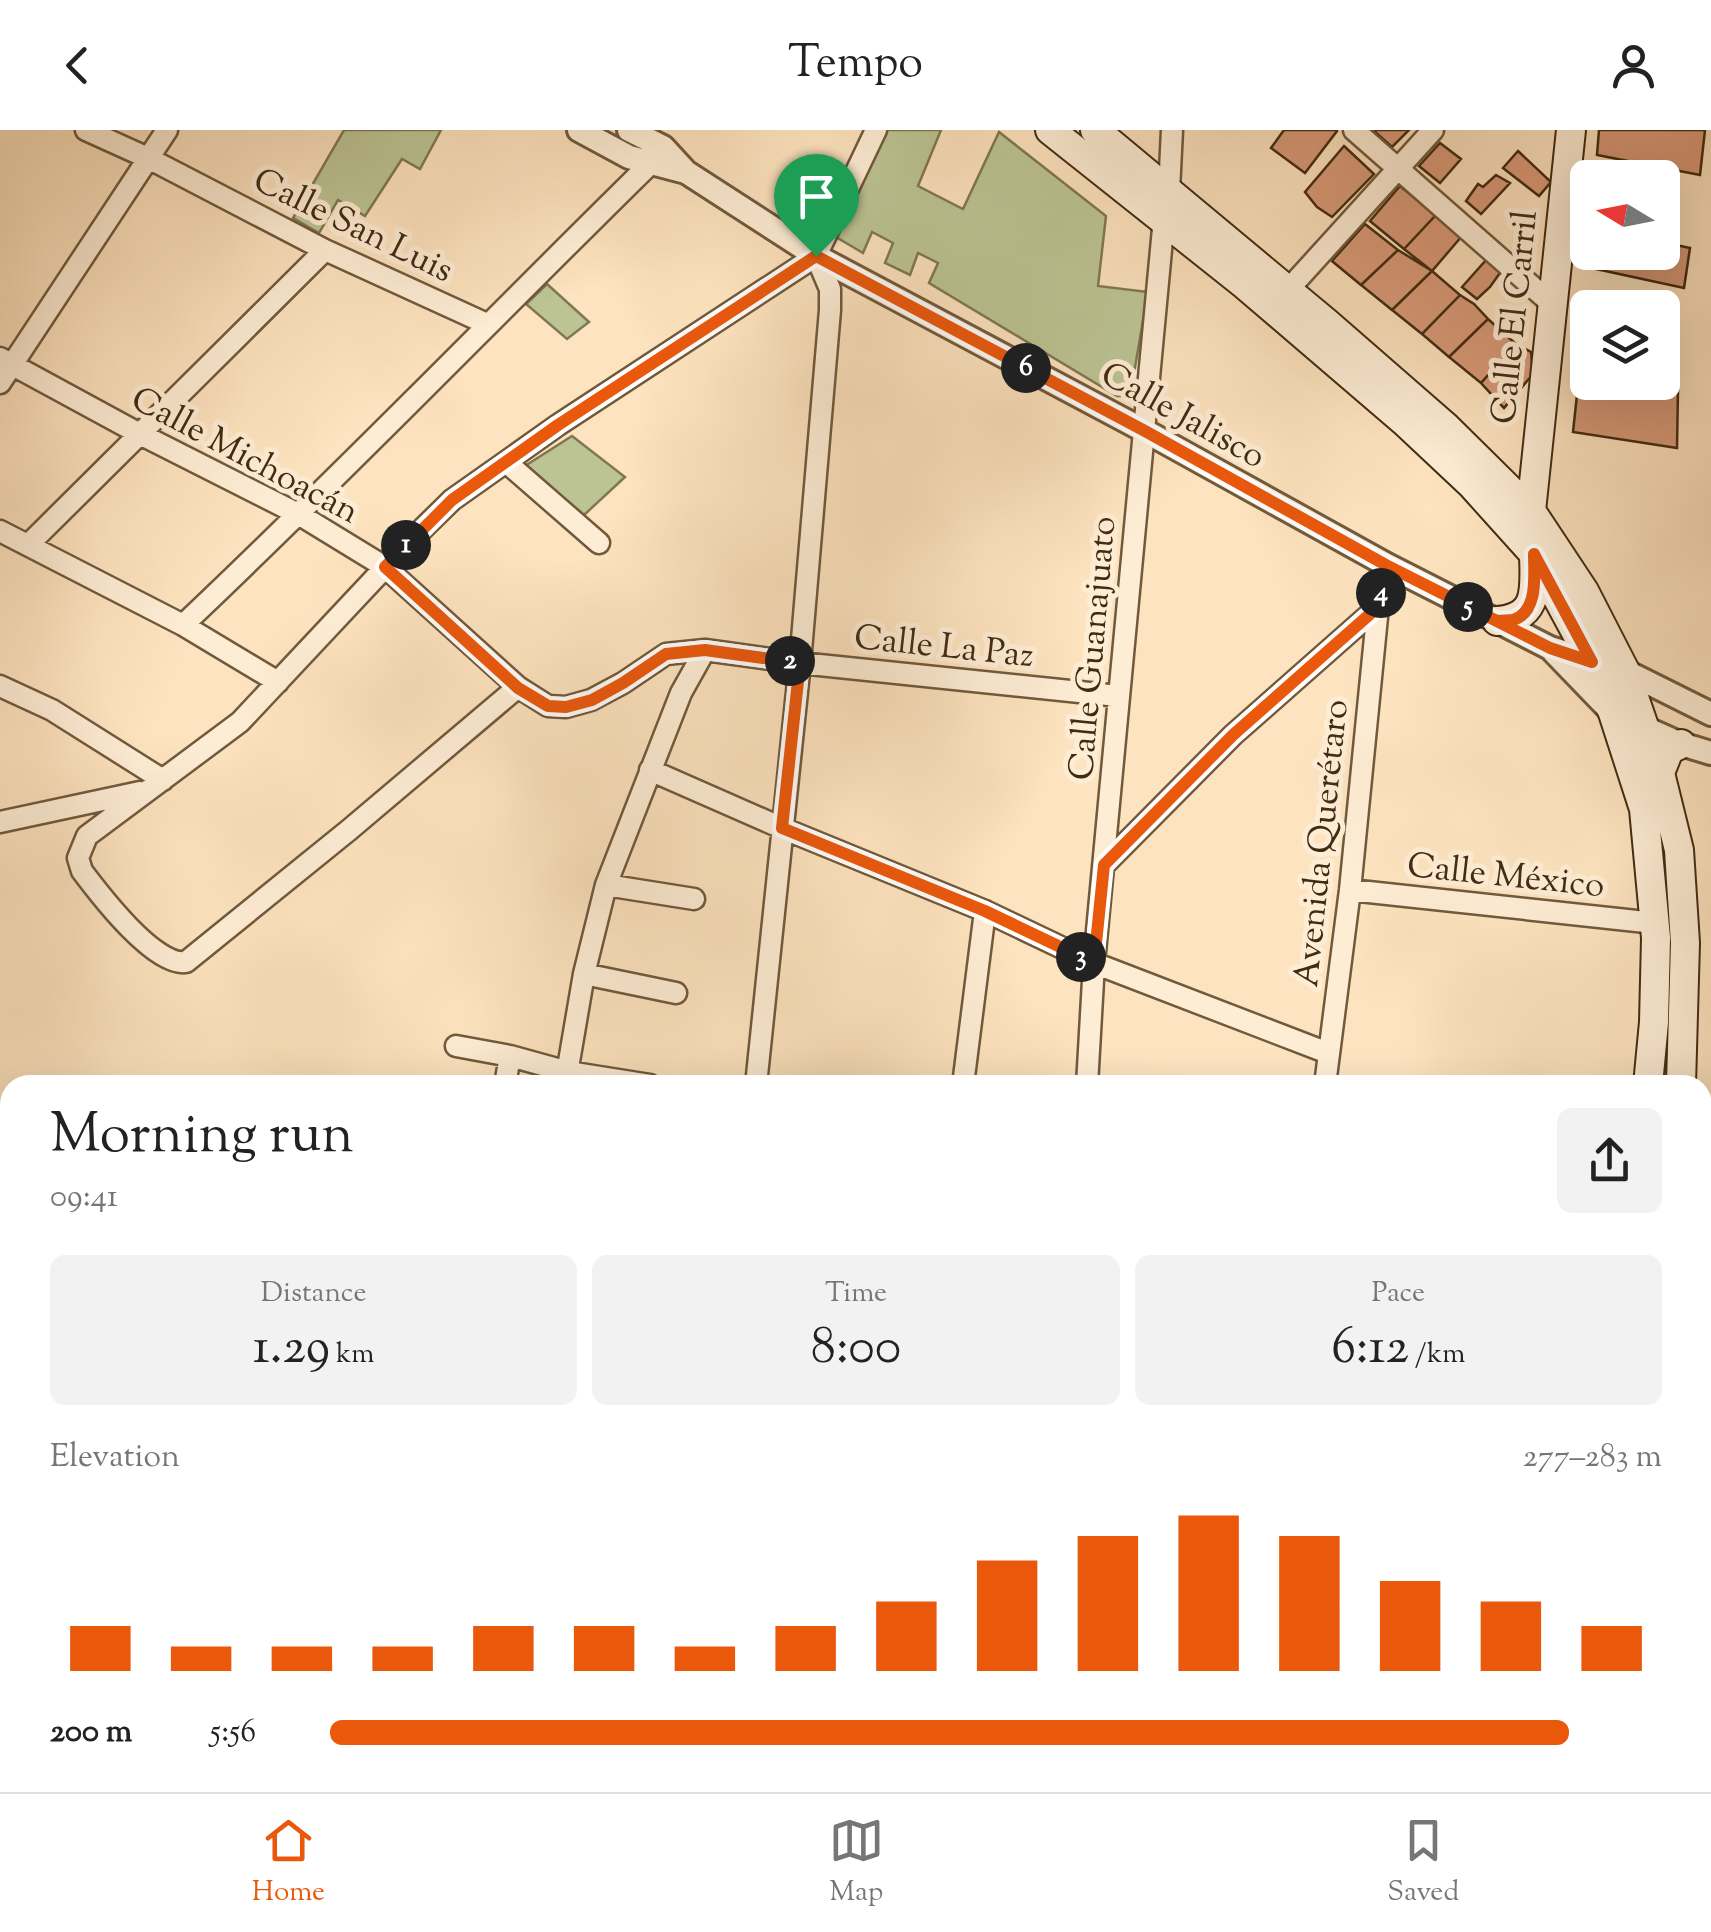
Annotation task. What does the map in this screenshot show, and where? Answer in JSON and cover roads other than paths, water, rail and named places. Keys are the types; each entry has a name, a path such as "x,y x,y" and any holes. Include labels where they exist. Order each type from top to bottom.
{"main road":[{"path":"1050,130 1166,204 1328,324 1445,426 1530,511 1584,591 1625,671 1660,773 1679,850 1685,944 1681,1075"},
{"path":"1095,130 1166,204 1471,484 1534,554 1592,662 1644,810 1655,923 1649,1075"},
{"name":"Calle El Carril","path":"1530,511 1570,130"},
{"path":"1497,621 1513,620 1524,614 1535,583 1534,554"},
{"path":"1660,773 1669,750 1681,744"}],"street":[{"name":"Calle San Luis","path":"86,130 325,250 487,324"},
{"path":"0,384 6,361 167,130"},
{"name":"Calle Jalisco","path":"579,130 630,157 656,156"},
{"name":"Calle Jalisco","path":"629,130 656,156 816,256 1386,565 1550,648 1625,671 1711,714"},
{"path":"518,688 186,962 178,963 162,955 138,935 82,871 78,858 87,836 240,722 452,500 558,425 816,256 876,130"},
{"name":"Calle Guanajuato","path":"1088,1075 1094,963 1172,130"},
{"path":"1354,130 1552,304"},
{"path":"1287,291 1433,130"},
{"path":"183,626 300,514 656,156"},
{"path":"28,545 325,250"},
{"path":"757,1075 800,663 830,289 816,256"},
{"name":"Calle Michoacán","path":"6,361 138,434 300,514 385,567 518,688 548,706 566,707 592,700 666,654 705,650"},
{"path":"506,462 599,543"},
{"path":"0,530 183,626 278,682"},
{"name":"Avenida Querétaro","path":"1326,1075 1350,890 1378,607 1386,565"},
{"path":"1104,865 1233,735 1378,607"},
{"name":"Calle Jalisco","path":"1550,648 1613,713 1681,744 1711,752"},
{"path":"567,1075 584,974 606,885 680,694 705,650"},
{"name":"Calle La Paz","path":"705,650 1118,696"},
{"path":"0,686 52,710 155,785"},
{"path":"1711,732 1711,752"},
{"path":"650,770 985,911 1094,963 1328,1053"},
{"path":"0,822 155,785"},
{"path":"606,885 694,899"},
{"name":"Calle México","path":"1350,890 1655,923"},
{"path":"964,1075 985,911"},
{"path":"584,974 676,992"},
{"path":"456,1046 510,1056 558,1075"},
{"path":"507,1075 510,1056"}]}
